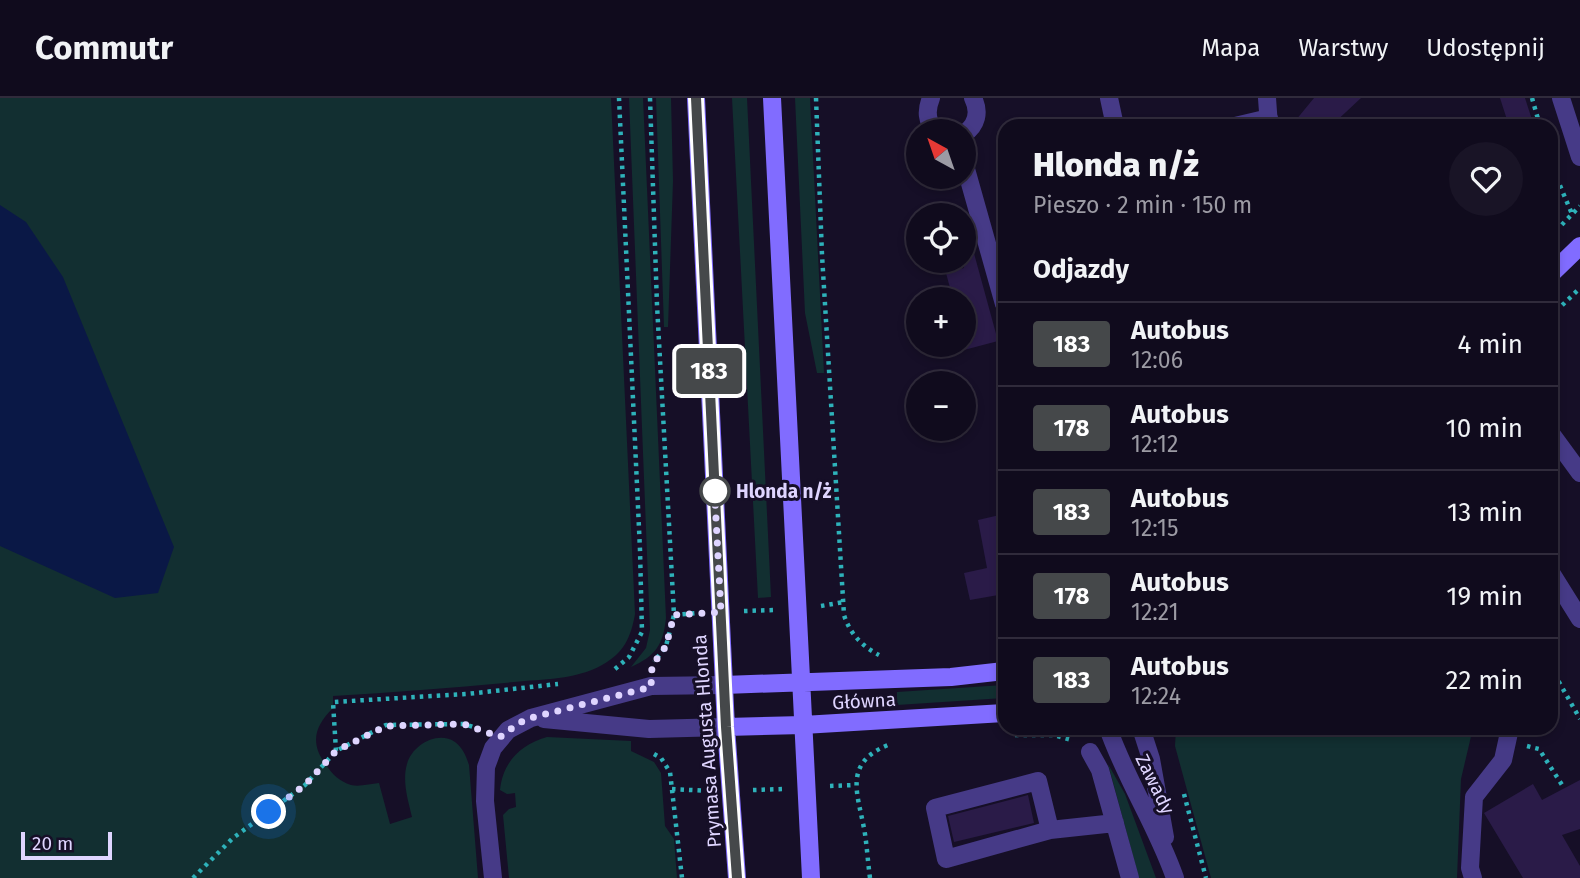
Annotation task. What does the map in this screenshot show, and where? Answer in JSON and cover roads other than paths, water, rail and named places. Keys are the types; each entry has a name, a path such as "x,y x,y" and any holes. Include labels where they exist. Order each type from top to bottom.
{"main road":[{"name":"Prymasa Augusta Hlonda","path":"696,98 726,727 737,878"},
{"path":"772,98 811,878"},
{"path":"1558,267 1580,246"},
{"name":"Główna","path":"724,685 951,677 998,672"},
{"name":"Główna","path":"726,727 998,713"}],"street":[{"path":"928,119 927,108 931,98"},
{"path":"972,98 977,110 976,120"},
{"path":"1109,98 1114,119"},
{"path":"1267,98 1269,119"},
{"path":"1561,98 1580,157"},
{"path":"972,189 998,283"},
{"path":"1558,443 1580,473"},
{"path":"1558,584 1580,619"},
{"path":"492,878 485,781 486,767 500,737 530,718 651,687 724,685"},
{"path":"530,718 649,729 726,727"},
{"name":"Zawady","path":"1111,735 1168,857 1175,878"},
{"name":"Zawady","path":"1143,735 1151,759 1168,857"},
{"path":"1473,878 1470,868 1474,797 1503,760 1508,735"},
{"path":"1090,752 1100,770 1130,878"},
{"path":"1100,770 1119,757"},
{"path":"1050,830 1038,781 934,808 946,859 1050,830 1115,823"}],"water":[{"path":"0,205 26,222 63,277 174,547 158,593 115,598 0,546"}],"place":[{"name":"Hlonda n/ż","path":"715,491"}]}
